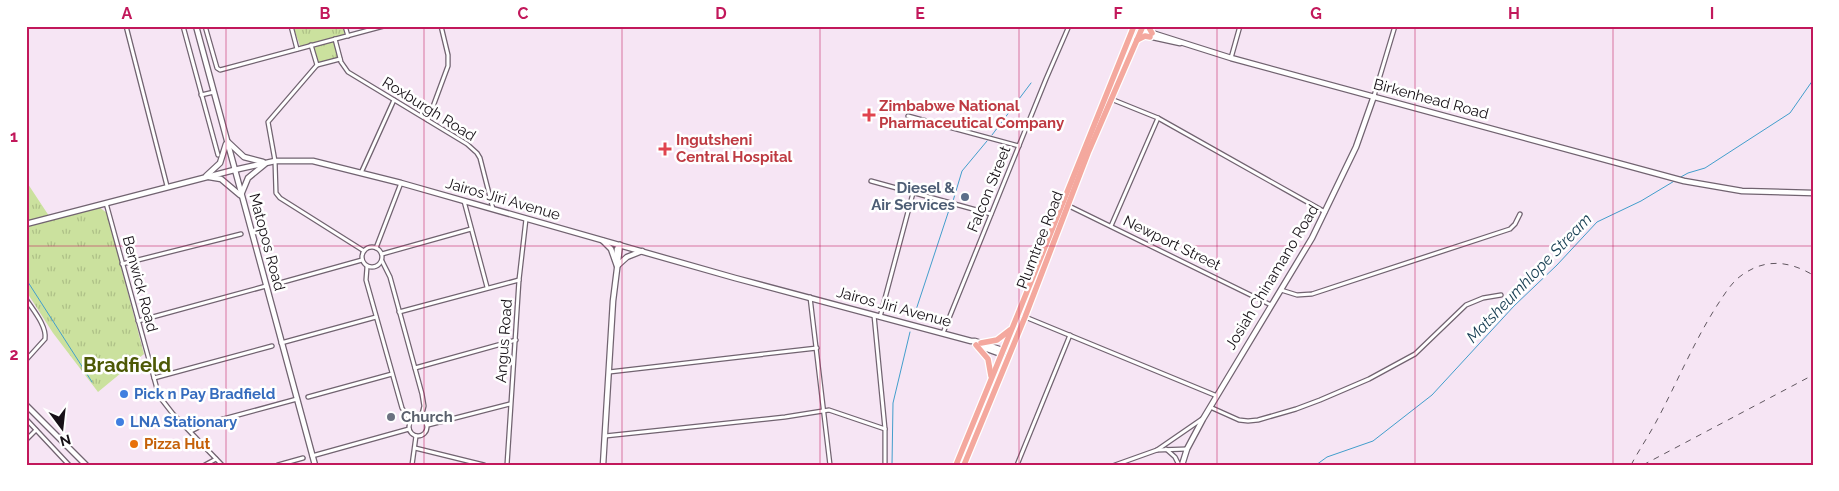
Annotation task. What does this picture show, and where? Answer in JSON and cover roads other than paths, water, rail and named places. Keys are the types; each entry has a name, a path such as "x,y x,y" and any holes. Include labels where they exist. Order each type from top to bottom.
{"highway":[{"name":"Plumtree Road","path":"1109,98 1134,26"},
{"path":"1137,40 1151,35 1148,26"},
{"name":"Plumtree Road","path":"964,465 1013,346 1022,316 1065,203 1141,28"},
{"path":"1129,39 1141,28"},
{"name":"Plumtree Road","path":"956,465 1014,326 1022,316"},
{"path":"991,381 988,359 979,344 997,340 1014,326"},
{"path":"1005,364 1003,353 1013,346"}],"main road":[{"name":"Matopos Road","path":"196,26 315,465"},
{"name":"Birkenhead Road","path":"1141,28 1151,35 1231,58 1684,181 1742,191 1813,193"},
{"name":"Josiah Chinamano Road","path":"1181,465 1203,419 1281,290 1325,212 1356,147 1374,96"},
{"path":"227,141 244,157 267,163"},
{"path":"205,177 220,163 227,141"},
{"name":"Jairos Jiri Avenue","path":"26,224 166,186 234,170 275,161 312,161 401,183 735,278 979,344"},
{"path":"205,177 221,179 241,196 248,178 267,163"},
{"path":"602,240 610,249 617,266"},
{"path":"603,465 620,245"},
{"path":"617,266 626,256 643,251"},
{"path":"979,344 1000,349 1003,353"},
{"path":"26,404 86,465"}],"street":[{"path":"126,26 166,186"},
{"path":"183,26 218,156"},
{"path":"205,26 218,70 384,26"},
{"path":"291,26 297,49"},
{"path":"346,26 348,36"},
{"path":"428,120 448,66 448,55 441,26"},
{"name":"Falcon Street","path":"943,334 990,214 1069,26"},
{"path":"1231,58 1240,26"},
{"path":"1374,96 1394,26"},
{"name":"Roxburgh Road","path":"335,39 340,59 348,72 467,144 477,153 480,158 493,210"},
{"path":"311,45 317,65"},
{"path":"340,59 317,65 268,122 275,161 276,193 364,251"},
{"path":"201,95 215,92"},
{"path":"1109,98 1158,118 1325,212"},
{"path":"361,173 394,100"},
{"path":"908,116 1018,146"},
{"path":"1111,226 1158,118"},
{"path":"871,182 990,214"},
{"path":"376,248 401,183"},
{"path":"880,317 913,193"},
{"path":"464,202 487,288"},
{"name":"Benwick Road","path":"106,203 158,393 173,414 222,465"},
{"name":"Newport Street","path":"1065,203 1271,305"},
{"path":"1281,290 1297,296 1312,294 1510,230 1520,214"},
{"name":"Angus Road","path":"507,465 519,280 526,219"},
{"path":"382,254 472,229"},
{"path":"122,264 241,234"},
{"path":"362,260 364,251 369,247 376,248 382,254 382,261 387,269 424,406 421,418"},
{"path":"362,260 367,266 376,267 382,261"},
{"path":"276,284 362,260"},
{"path":"367,266 365,276 392,374 402,408 411,421"},
{"path":"399,312 519,280"},
{"path":"138,321 266,286"},
{"path":"1210,407 1240,420 1248,421 1268,417 1320,400 1369,378 1415,354 1466,306 1483,298 1501,295"},
{"path":"810,297 830,465"},
{"path":"26,300 42,325 46,336 26,360"},
{"path":"874,315 885,429 885,465"},
{"path":"1022,316 1217,396"},
{"path":"281,343 376,317"},
{"path":"1017,465 1070,336"},
{"path":"414,368 516,340"},
{"path":"154,378 272,346"},
{"path":"609,372 817,348"},
{"path":"308,397 392,374"},
{"path":"191,431 205,424 297,399"},
{"path":"428,425 510,404"},
{"path":"605,436 785,417 824,410 835,411 885,429"},
{"path":"421,418 411,421 409,429 411,433 421,436 426,433 428,425"},
{"path":"421,418 428,425"},
{"path":"26,419 69,465"},
{"path":"1157,450 1203,419"},
{"path":"312,456 409,429"},
{"path":"26,440 36,430"},
{"path":"412,465 416,436"},
{"path":"415,448 484,465"},
{"path":"1166,449 1181,465"},
{"path":"1115,465 1157,450 1187,449"},
{"path":"278,465 303,458"},
{"path":"205,465 216,459"}],"waterway":[{"name":"Matsheumhlope Stream","path":"1679,178 1705,168 1790,113 1813,80"},
{"path":"992,135 1031,83"},
{"path":"953,201 962,171 987,141"},
{"name":"Matsheumhlope Stream","path":"1316,465 1327,457 1373,441 1432,395 1514,306 1557,265 1597,222 1641,201 1676,180"},
{"path":"913,319 950,207"},
{"path":"26,279 92,382"},
{"path":"892,465 893,403 910,332"}],"railway":[{"path":"1631,465 1656,422 1701,333 1733,283 1754,268 1771,264 1796,267 1813,275"},
{"path":"1643,465 1813,375"}],"place":[{"name":"Zimbabwe National Pharmaceutical Company","path":"869,115"},
{"name":"Ingutsheni Central Hospital","path":"665,149"},
{"name":"Diesel & Air Services","path":"965,197"},
{"name":"Pick n Pay Bradfield","path":"124,394"},
{"name":"Church","path":"391,417"},
{"name":"LNA Stationary","path":"120,422"},
{"name":"Pizza Hut","path":"134,444"}],"district":[{"name":"Bradfield","path":"127,365"}]}
